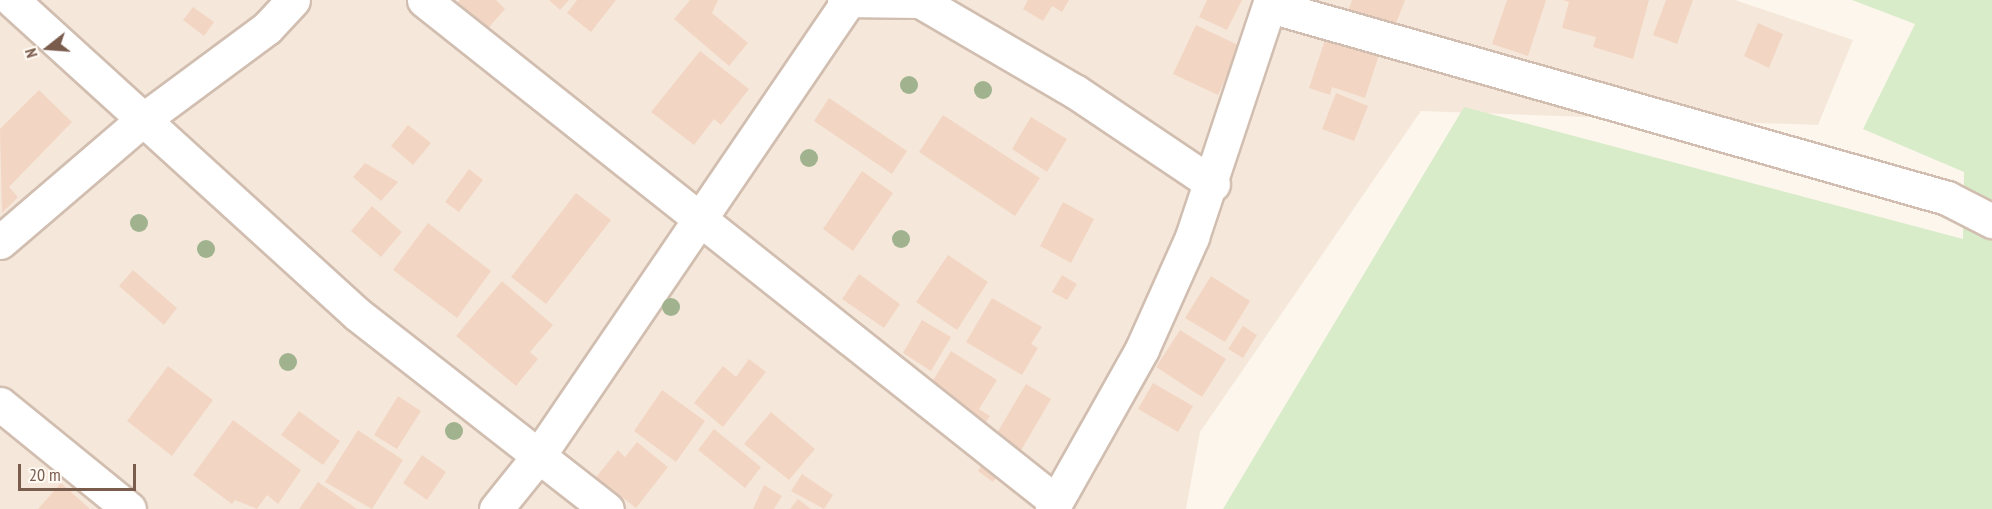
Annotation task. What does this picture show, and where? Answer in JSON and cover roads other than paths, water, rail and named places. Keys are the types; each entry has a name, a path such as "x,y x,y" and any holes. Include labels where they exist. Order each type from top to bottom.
{"street":[{"path":"12,0 140,122 357,314 537,458 607,509"},
{"path":"0,242 140,122 267,28 293,0"},
{"path":"424,0 700,224 1054,505 1142,349 1213,184 1270,3 1947,198 1992,221"},
{"path":"496,509 537,458 700,224 847,1 920,1 1076,92 1213,184"},
{"path":"0,404 129,509"}]}
